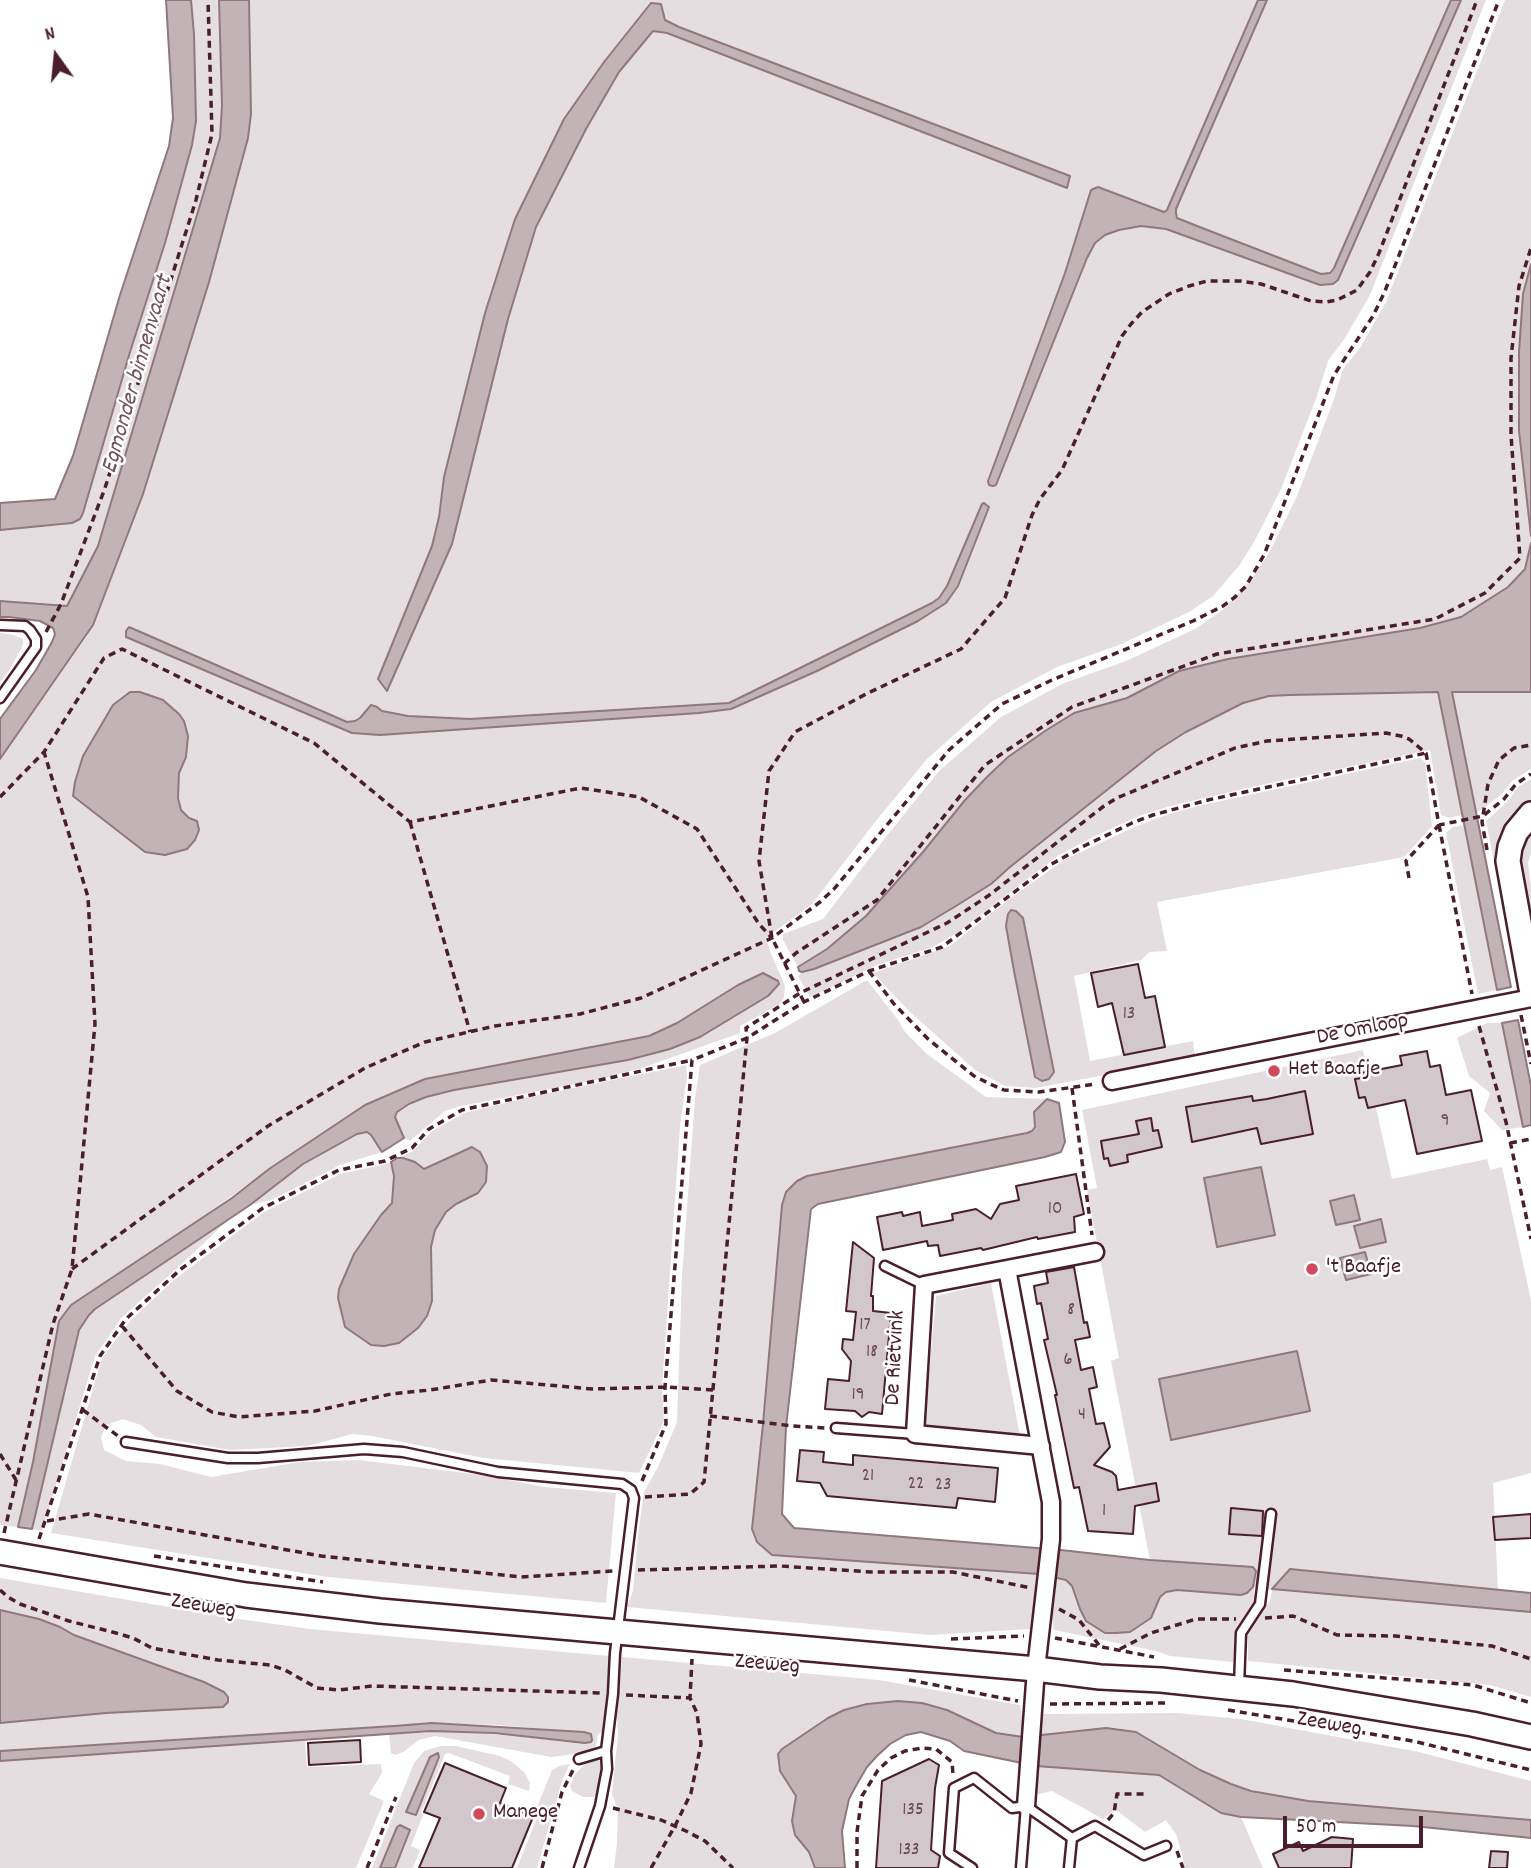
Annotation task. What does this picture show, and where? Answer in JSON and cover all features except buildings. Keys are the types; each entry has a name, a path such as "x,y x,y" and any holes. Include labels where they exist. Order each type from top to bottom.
{"street":[{"path":"1527,995 1508,861 1516,832 1531,814"},
{"name":"De Omloop","path":"1112,1081 1475,1009 1527,995"},
{"name":"De Rietvink","path":"1041,1446 915,1434 924,1284 1094,1252"},
{"path":"1007,1269 1051,1502 1050,1547 1039,1635 1026,1806"},
{"name":"Zeeweg","path":"2,1542 246,1595 380,1611 617,1633 1100,1677 1161,1679 1293,1694 1410,1713 1531,1737"}],"lane":[{"path":"0,625 24,626 30,629 36,639 36,648 0,698"},
{"name":"De Rietvink","path":"884,1266 924,1284"},
{"path":"836,1428 915,1434"},
{"path":"126,1442 228,1458 364,1449 403,1452 499,1472 621,1484 631,1490 635,1498 617,1633 606,1751 607,1769 600,1806 579,1868"},
{"path":"1239,1688 1241,1633 1260,1604 1271,1514"},
{"path":"579,1759 606,1751"},
{"path":"972,1868 949,1853 954,1788 974,1778 1012,1808 1026,1806 1072,1839"},
{"path":"1021,1868 1026,1806"},
{"path":"1072,1839 1096,1826 1144,1855 1166,1846"},
{"path":"1069,1868 1072,1839"}],"path":[{"path":"45,634 61,604 105,488 196,200 212,134 208,0"},
{"path":"804,1002 772,938 759,861 769,771 795,732 866,694 961,649 1005,598 1032,515 1040,499 1062,470 1122,336 1154,303 1189,286 1221,280 1261,284 1311,301 1337,300 1357,290 1379,253 1478,0"},
{"path":"72,1269 268,1126 365,1068 425,1042 495,1026 580,1014 641,998 772,938 834,889 949,750 1002,704 1193,621 1235,597 1246,586 1264,555 1334,375 1373,316 1385,291 1499,0"},
{"path":"784,964 796,953 877,900 985,765 1072,707 1217,654 1435,618 1485,593 1520,558 1511,435 1511,358 1519,286 1531,248"},
{"path":"0,797 44,752 104,658 122,649 314,743 410,822 470,1032"},
{"path":"692,1059 665,1387 666,1424 635,1498 690,1494 704,1482 746,1028 800,993 947,923 988,896 1117,798 1235,748 1267,741 1386,733 1409,739 1426,753 1482,1043 1506,1122 1531,1239"},
{"path":"1483,816 1488,784 1499,760 1514,748 1531,745"},
{"path":"2,1542 53,1324 72,1269 95,1024 88,897 44,752"},
{"path":"40,1539 100,1356 126,1319 181,1269 263,1208 339,1170 385,1161 412,1148 429,1129 462,1110 692,1059 747,1038 804,1002 869,971 946,944 1057,860 1153,815 1208,800 1426,753"},
{"path":"1409,878 1406,861 1439,825 1483,816 1504,799 1516,784 1531,774"},
{"path":"410,822 581,788 639,797 697,829 759,924 772,938"},
{"path":"869,971 894,1004 928,1039 974,1076 1004,1090 1039,1093 1112,1081"},
{"path":"1527,995 1531,1065"},
{"path":"1072,1088 1094,1252"},
{"path":"1510,1143 1531,1139"},
{"path":"122,1325 177,1391 212,1412 239,1417 315,1411 391,1394 491,1380 593,1389 665,1387 713,1390"},
{"path":"83,1410 126,1442"},
{"path":"710,1416 836,1428"},
{"path":"0,1454 16,1480"},
{"path":"47,1521 89,1514 321,1556 521,1577 625,1570 780,1566 871,1572 953,1572 1029,1586 1044,1601 1079,1620 1101,1647"},
{"name":"Zeeweg","path":"148,1555 325,1582"},
{"path":"0,1590 20,1604 69,1621 124,1635 152,1648 208,1659 270,1665 285,1670 317,1688 339,1690 372,1686 690,1699"},
{"path":"1118,1650 1151,1633 1196,1619 1293,1616 1337,1635 1395,1636 1492,1646 1531,1659"},
{"path":"950,1639 1039,1635 1160,1658"},
{"path":"651,1868 691,1793 701,1744 697,1713 690,1699 692,1660"},
{"path":"1279,1670 1473,1685 1531,1703"},
{"path":"903,1679 1034,1704 1171,1703"},
{"name":"Zeeweg","path":"1226,1709 1413,1741 1531,1770"},
{"path":"857,1868 857,1832 862,1796 878,1770 891,1758 905,1751 936,1749 952,1762 954,1788"},
{"path":"542,1868 562,1792 579,1759"},
{"path":"1101,1829 1114,1813 1117,1794 1145,1794"},
{"path":"367,1868 396,1797"},
{"path":"600,1806 632,1812 675,1826 705,1841 733,1868"}],"shaded area":[{"path":"166,0 191,0 196,121 165,243 83,513 80,519 72,523 0,530 0,503 55,499 73,456 120,295 169,146 173,118"},
{"path":"191,0 219,0 222,105 220,138 98,546 67,606 0,601 0,530 64,525 83,513 192,145 196,120"},
{"path":"219,0 249,0 251,114 248,138 209,282 143,494 93,625 0,759 0,719 36,670 55,634 53,628 40,621 0,617 0,601 67,606 98,546 220,138 222,105"},
{"path":"249,0 1258,0 1167,210 1164,212 1098,187 1091,190 1065,273 988,481 989,485 993,486 1095,243 1105,235 1119,230 1141,226 1155,227 1191,237 1320,285 1336,282 1461,0 1486,0 1370,295 1328,361 1281,489 1254,542 1239,566 1213,596 1189,612 1119,645 1057,667 991,702 927,759 812,904 766,938 785,986 784,998 780,1004 740,1026 740,1033 642,1068 601,1079 445,1111 410,1141 404,1138 395,1117 397,1112 426,1097 454,1090 628,1060 670,1049 700,1037 768,996 779,984 778,981 763,973 738,985 677,1023 649,1036 425,1079 398,1090 365,1105 269,1169 59,1321 18,1527 0,1525 0,759 87,636 143,494 209,282 248,138 251,114","holes":["651,4 665,21 679,27 1070,176 1067,188 667,33 653,31 619,72 586,129 536,227 508,319 452,544 387,690 378,679 432,546 444,477 485,313 564,119 604,62","982,504 946,603 918,621 817,671 731,709 380,735 352,733 129,627 347,722 360,718 369,707 408,716 470,719 729,703 932,603 947,586","113,705 184,721 188,736 186,757 179,773 178,798 181,810 197,821 75,782 83,756"]},
{"path":"1258,0 1267,0 1176,209 1177,218 1321,274 1330,273 1334,268 1451,0 1461,0 1338,280 1333,284 1320,285 1166,229 1141,226 1105,235 1095,243 1087,258 996,485 989,485 988,481 1065,273 1091,190 1098,187 1164,212 1167,210"},
{"path":"1267,0 1451,0 1330,273 1321,274 1177,218 1176,209"},
{"path":"1505,0 1531,0 1531,264 1523,294 1519,431 1531,536 1525,569 1508,587 1461,617 1420,628 1228,659 1179,671 1127,698 1074,713 1008,757 965,800 866,916 827,949 798,967 783,940 783,934 823,919 939,771 1001,717 1064,683 1126,661 1195,629 1224,609 1253,577 1270,551 1297,496 1343,369 1360,348 1386,302"},
{"path":"651,3 661,4 665,20 679,27 1070,176 1067,188 667,33 653,31 619,72 586,129 536,227 508,319 452,544 387,691 378,679 432,546 444,477 485,313 515,219 564,119 604,62"},
{"path":"1531,264 1531,536 1519,431 1519,352 1523,294"},
{"path":"984,503 989,507 958,586 946,603 918,621 817,671 731,709 380,735 352,733 126,637 129,627 347,722 360,718 371,705 382,711 408,716 470,719 729,703 939,598"},
{"path":"1531,543 1531,692 1452,692 1511,987 1497,990 1438,692 1269,696 1243,703 1186,732 1156,751 991,884 956,906 921,927 814,969 799,971 798,967 827,949 866,916 965,800 1008,757 1074,713 1127,698 1179,671 1228,659 1420,628 1461,617 1508,587 1525,569"},
{"path":"0,633 23,639 23,645 0,682"},
{"path":"130,692 140,692 163,700 184,721 188,736 186,757 179,773 178,798 181,810 197,821 199,830 187,849 165,855 145,852 73,796 83,756 113,705"},
{"path":"1438,692 1462,815 1449,818 1441,815 1430,750 1170,806 1139,816 1059,855 957,933 933,947 877,965 810,997 798,976 802,972 921,927 981,890 1156,751 1243,703 1269,696"},
{"path":"1452,692 1531,692 1531,769 1512,781 1501,795 1475,814"},
{"path":"1420,758 1425,762 1432,826 1404,857 1157,902 1167,951 1150,952 1141,960 1074,976 1090,1061 1193,1041 1195,1058 1036,1088 1005,1086 975,1070 910,1012 873,973 950,946 1064,860 1132,828 1198,806","holes":["1016,911 1023,918 1054,1072"]},
{"path":"1531,779 1531,805 1510,830 1521,973 1518,983 1486,821 1507,802 1518,787"},
{"path":"1464,825 1496,990 1478,994 1446,833 1453,827"},
{"path":"1531,831 1528,863 1531,933 1518,861"},
{"path":"1011,910 1023,918 1054,1072 1049,1079 1042,1081 1035,1077 1014,971 1006,926"},
{"path":"763,973 779,984 768,996 700,1037 670,1049 628,1060 454,1090 409,1104 397,1112 395,1117 404,1138 382,1152 367,1132 357,1134 303,1164 250,1205 95,1309 79,1330 32,1529 18,1527 59,1321 71,1305 365,1105 425,1079 649,1036 677,1023 738,985"},
{"path":"867,980 905,1032 927,1054 986,1097 1047,1099 1034,1112 1035,1127 1027,1133 807,1176 786,1192 782,1205 752,1529 772,1555 1039,1574 1031,1629 930,1635 627,1607 633,1591 644,1492 677,1422 682,1276 695,1098 700,1065 775,1033"},
{"path":"1518,1020 1531,1086 1531,1125 1523,1127 1502,1023"},
{"path":"1487,1023 1502,1023 1523,1127 1502,1130 1484,1111 1490,1093 1469,1076 1457,1038"},
{"name":"'t Baafje","path":"1363,1050 1392,1179 1487,1159 1490,1170 1502,1167 1531,1300 1531,1473 1493,1483 1498,1590 1290,1569 1273,1589 1531,1612 1531,1697 1490,1685 1248,1661 1248,1631 1270,1601 1272,1590 1254,1587 1255,1605 1237,1629 1233,1662 1170,1656 1054,1630 1052,1617 1055,1578 1066,1580 1072,1586 1086,1621 1105,1633 1140,1627 1151,1618 1160,1597 1170,1590 1253,1587 1256,1576 1253,1567 1150,1560 1111,1361 1119,1358 1087,1190 1097,1188 1082,1110"},
{"path":"686,1065 662,1387 664,1421 639,1473 484,1458 352,1434 308,1446 230,1450 156,1437 141,1425 123,1419 106,1425 101,1437 104,1450 126,1461 160,1464 211,1477 300,1462 359,1460 482,1475 545,1487 616,1493 606,1603 328,1577 51,1533 102,1358 131,1320 174,1280 264,1212 340,1174 391,1162 394,1176 392,1203 381,1215 345,1327 372,1345 432,1301 431,1247 435,1230 446,1212 478,1193 463,1150 424,1169 415,1162 398,1158 413,1151 431,1132 464,1113"},
{"path":"1047,1099 1059,1103 1065,1142 1061,1152 818,1204 811,1209 786,1427 782,1514 794,1528 1253,1567 1256,1571 1253,1587 1241,1595 1177,1590 1166,1592 1160,1597 1151,1618 1130,1632 1105,1633 1086,1621 1072,1586 1066,1580 1039,1574 772,1555 757,1542 752,1529 782,1205 786,1192 807,1176 1027,1133 1035,1127 1034,1112"},
{"path":"367,1132 382,1152 340,1165 271,1200 250,1205 303,1164 357,1134"},
{"path":"472,1147 480,1152 487,1166 486,1182 478,1193 446,1212 435,1230 431,1247 432,1301 427,1316 418,1328 399,1343 371,1345 345,1327 338,1298 339,1289 354,1254 392,1203 394,1176 391,1162 403,1158 424,1169"},
{"path":"1261,1167 1275,1235 1217,1247 1204,1178"},
{"path":"1354,1195 1360,1220 1336,1225 1330,1201"},
{"path":"229,1219 122,1317 95,1356 42,1531 32,1529 79,1330 95,1309"},
{"path":"1381,1219 1386,1242 1360,1248 1354,1226"},
{"path":"1365,1252 1371,1274 1346,1280 1340,1258"},
{"path":"991,1283 1020,1436 924,1429 936,1296"},
{"path":"1297,1351 1310,1411 1171,1440 1159,1379"},
{"path":"1290,1569 1531,1593 1531,1612 1272,1589"},
{"path":"0,1578 310,1629 609,1656 607,1717 603,1732 598,1734 596,1746 592,1749 551,1757 435,1736 419,1740 395,1755 391,1753 389,1734 458,1731 585,1743 591,1734 498,1725 432,1723 0,1751 0,1723 106,1713 224,1692 39,1619 0,1610"},
{"path":"0,1610 39,1619 74,1635 204,1682 224,1692 228,1702 223,1707 106,1713 0,1723"},
{"path":"622,1657 879,1680 1020,1705 1023,1737 996,1733 898,1701 867,1704 844,1710 782,1749 796,1796 794,1810 801,1844 809,1852 815,1868 614,1868 618,1810 612,1794"},
{"path":"898,1701 922,1703 947,1710 996,1733 1023,1737 1106,1728 1136,1732 1200,1770 1251,1791 1308,1801 1531,1820 1531,1838 1413,1826 1241,1817 1221,1813 1159,1775 1036,1766 964,1751 950,1741 921,1732 906,1735 890,1744 867,1767 857,1784 849,1799 842,1831 845,1868 815,1868 809,1852 795,1835 792,1821 796,1796 780,1771 778,1754 828,1718 844,1710 867,1704"},
{"path":"1177,1713 1241,1719 1419,1752 1531,1781 1531,1820 1279,1797 1231,1784 1200,1770 1136,1732 1121,1729 1106,1728 1039,1736 1043,1714"},
{"path":"432,1723 584,1732 591,1734 592,1740 585,1743 494,1733 431,1731 0,1761 0,1751"},
{"path":"305,1740 307,1767 381,1764 382,1773 369,1794 384,1801 356,1868 0,1868 0,1761"},
{"path":"441,1746 456,1746 511,1761 525,1773 530,1783 529,1791 508,1784 510,1776 449,1753 445,1754 411,1846 420,1850 413,1868 395,1868 410,1830 400,1825 380,1868 372,1868 414,1763 424,1751"},
{"path":"438,1753 439,1757 416,1815 406,1812 430,1757"},
{"path":"601,1761 603,1767 597,1794 583,1797 572,1791 570,1786 575,1774 586,1763"},
{"path":"570,1764 563,1778 537,1868 517,1868 552,1770"},
{"path":"1036,1766 1159,1775 1221,1813 1241,1817 1263,1868 1184,1868 1176,1834 1166,1820 1145,1832 1116,1810 1103,1819 1052,1791 1035,1795"},
{"path":"400,1825 410,1830 395,1868 380,1868 397,1827"}],"place":[{"name":"Het Baafje","path":"1274,1071"},
{"name":"'t Baafje","path":"1312,1269"},
{"name":"Manege","path":"479,1814"}],"water label":[{"name":"Egmonder binnenvaart","path":"139,375"}]}
